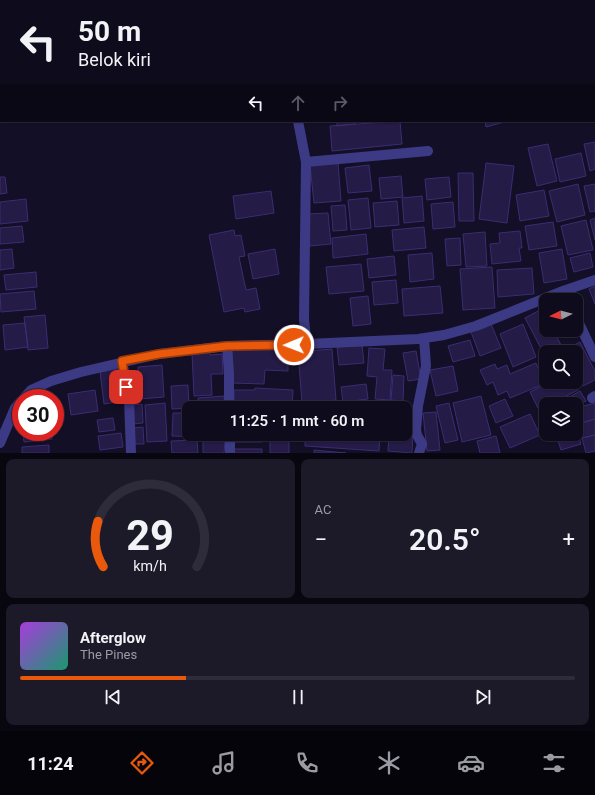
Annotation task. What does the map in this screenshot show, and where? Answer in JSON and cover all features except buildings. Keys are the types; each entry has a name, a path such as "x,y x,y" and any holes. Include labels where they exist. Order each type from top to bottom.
{"street":[{"path":"298,122 306,162 304,320 306,341"},
{"path":"306,162 428,151"},
{"path":"571,293 595,280"},
{"path":"33,389 51,381 81,372 122,361 159,354 227,346 306,341 424,338 444,335 539,305"},
{"path":"583,332 595,357"},
{"path":"419,453 422,444 416,430 418,406 426,366 424,338"},
{"path":"227,346 230,401"},
{"path":"122,361 129,399 131,453"},
{"path":"0,443 12,415"},
{"path":"230,441 230,453"}],"route":[{"path":"126,387 122,361 159,354 227,346 294,345"}]}
